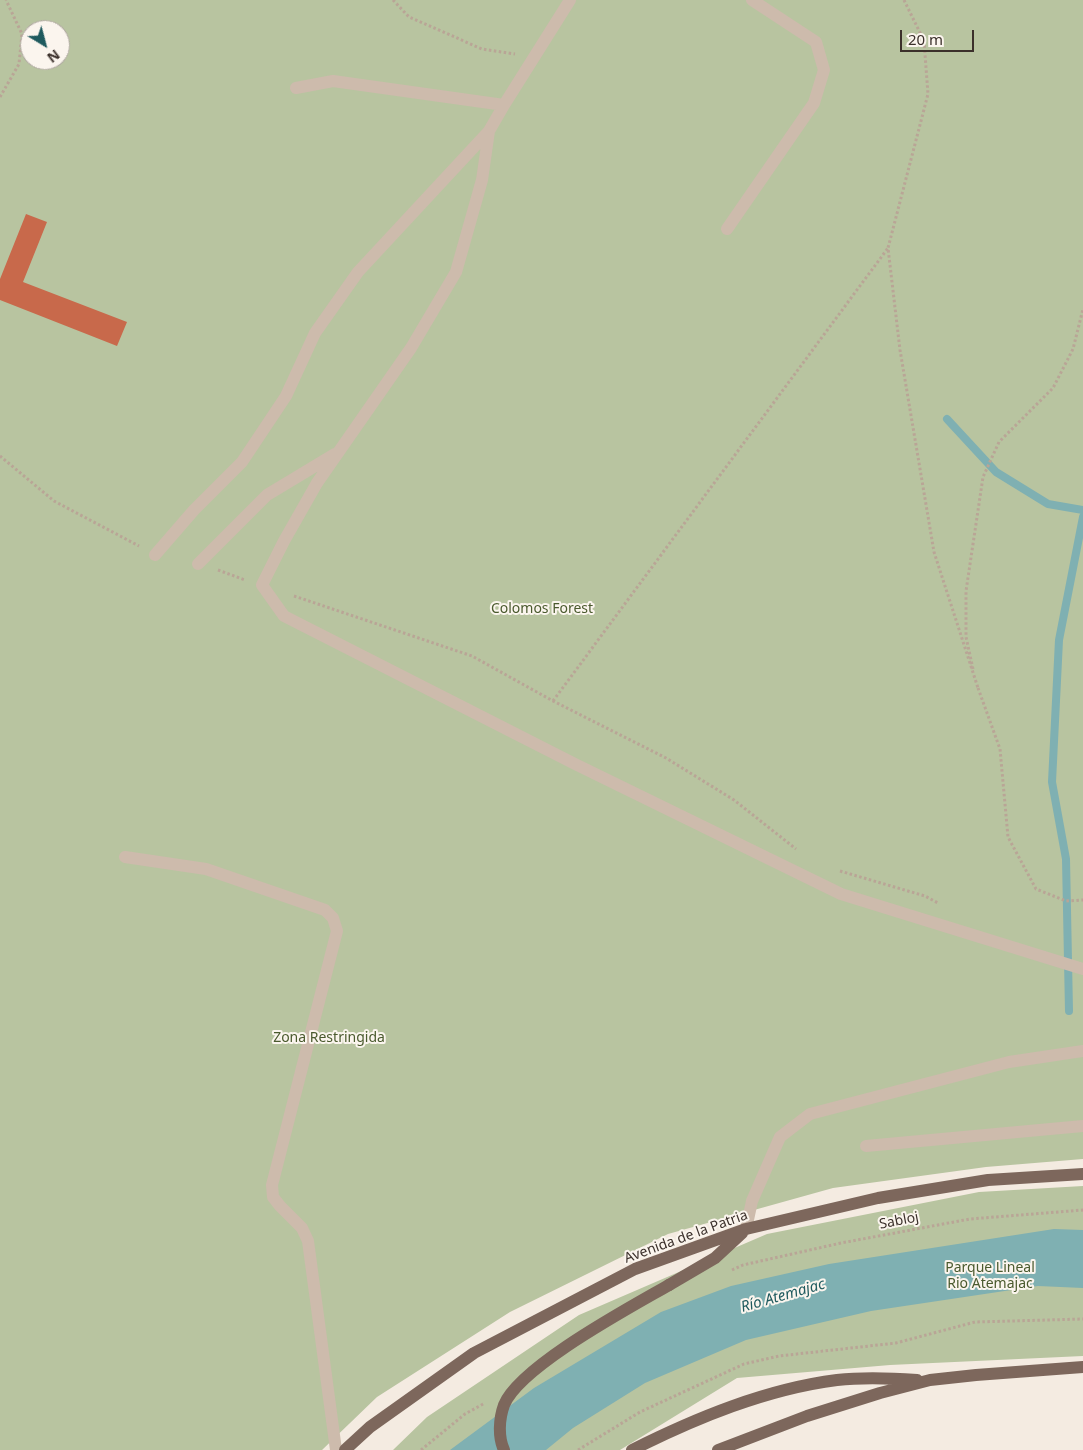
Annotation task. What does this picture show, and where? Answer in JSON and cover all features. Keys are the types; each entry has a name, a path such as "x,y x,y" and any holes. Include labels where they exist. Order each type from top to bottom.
{"main road":[{"name":"Avenida de la Patria","path":"345,1450 370,1426 474,1353 635,1269 746,1229 878,1198 978,1181 1083,1174"},
{"path":"504,1450 499,1426 504,1405 517,1386 538,1367 574,1343 715,1258 746,1229"},
{"path":"718,1450 807,1416 880,1393 930,1380 1083,1367"},
{"path":"632,1450 748,1400 793,1387 838,1380 884,1378 930,1380"}],"lane":[{"path":"155,555 194,510 242,462 286,396 315,333 358,272 490,131 504,105 570,0"},
{"path":"727,229 814,102 824,70 816,42 752,0"},
{"path":"296,88 332,81 504,105"},
{"path":"490,131 482,180 456,272 411,348 317,483 284,541 262,585 284,616 574,764 841,894 1083,968"},
{"path":"198,564 268,495 339,452"},
{"path":"125,857 206,869 325,910 334,918 337,931 272,1185 273,1197 302,1228 308,1241 336,1450"},
{"path":"746,1229 752,1201 780,1137 810,1114 1009,1062 1083,1052"},
{"path":"866,1146 1083,1126"}],"path":[{"path":"0,97 19,64 22,34 6,0"},
{"path":"393,0 409,17 482,49 535,57"},
{"path":"904,0 924,42 928,94 888,248 900,350 934,552 1000,750 1008,837 1036,889 1066,901 1083,900"},
{"path":"554,702 888,248"},
{"path":"978,688 966,637 966,591 983,477 999,442 1053,388 1073,349 1083,308"},
{"path":"0,456 54,501 155,555"},
{"path":"198,564 472,656 554,702 666,758 734,800 799,852"},
{"path":"837,870 925,896 942,905"},
{"name":"Sabloj","path":"730,1271 743,1265 841,1243 970,1218 1083,1210"}],"green space":[{"name":"Colomos Forest","path":"0,0 1083,0 1083,1159 986,1167 833,1188 668,1234 510,1312 377,1397 322,1450 0,1450"},
{"name":"Parque Lineal Rio Atemajac","path":"1083,1186 1083,1356 890,1365 737,1378 620,1450 393,1450 427,1417 579,1315 767,1234 979,1192"}],"water":[{"name":"Río Atemajac","path":"1054,1229 1083,1230 1083,1288 1038,1286 871,1311 746,1340 645,1383 573,1428 546,1450 450,1450 534,1388 661,1312 731,1286 829,1264"}],"building":[{"path":"26,214 47,222 23,282 127,322 117,346 0,300 0,279"}],"waterway":[{"path":"947,419 996,472 1048,504 1083,510"},
{"path":"1069,1011 1066,859 1052,782 1059,640 1083,517"}],"park label":[{"name":"Zona Restringida","path":"329,1038"}]}
